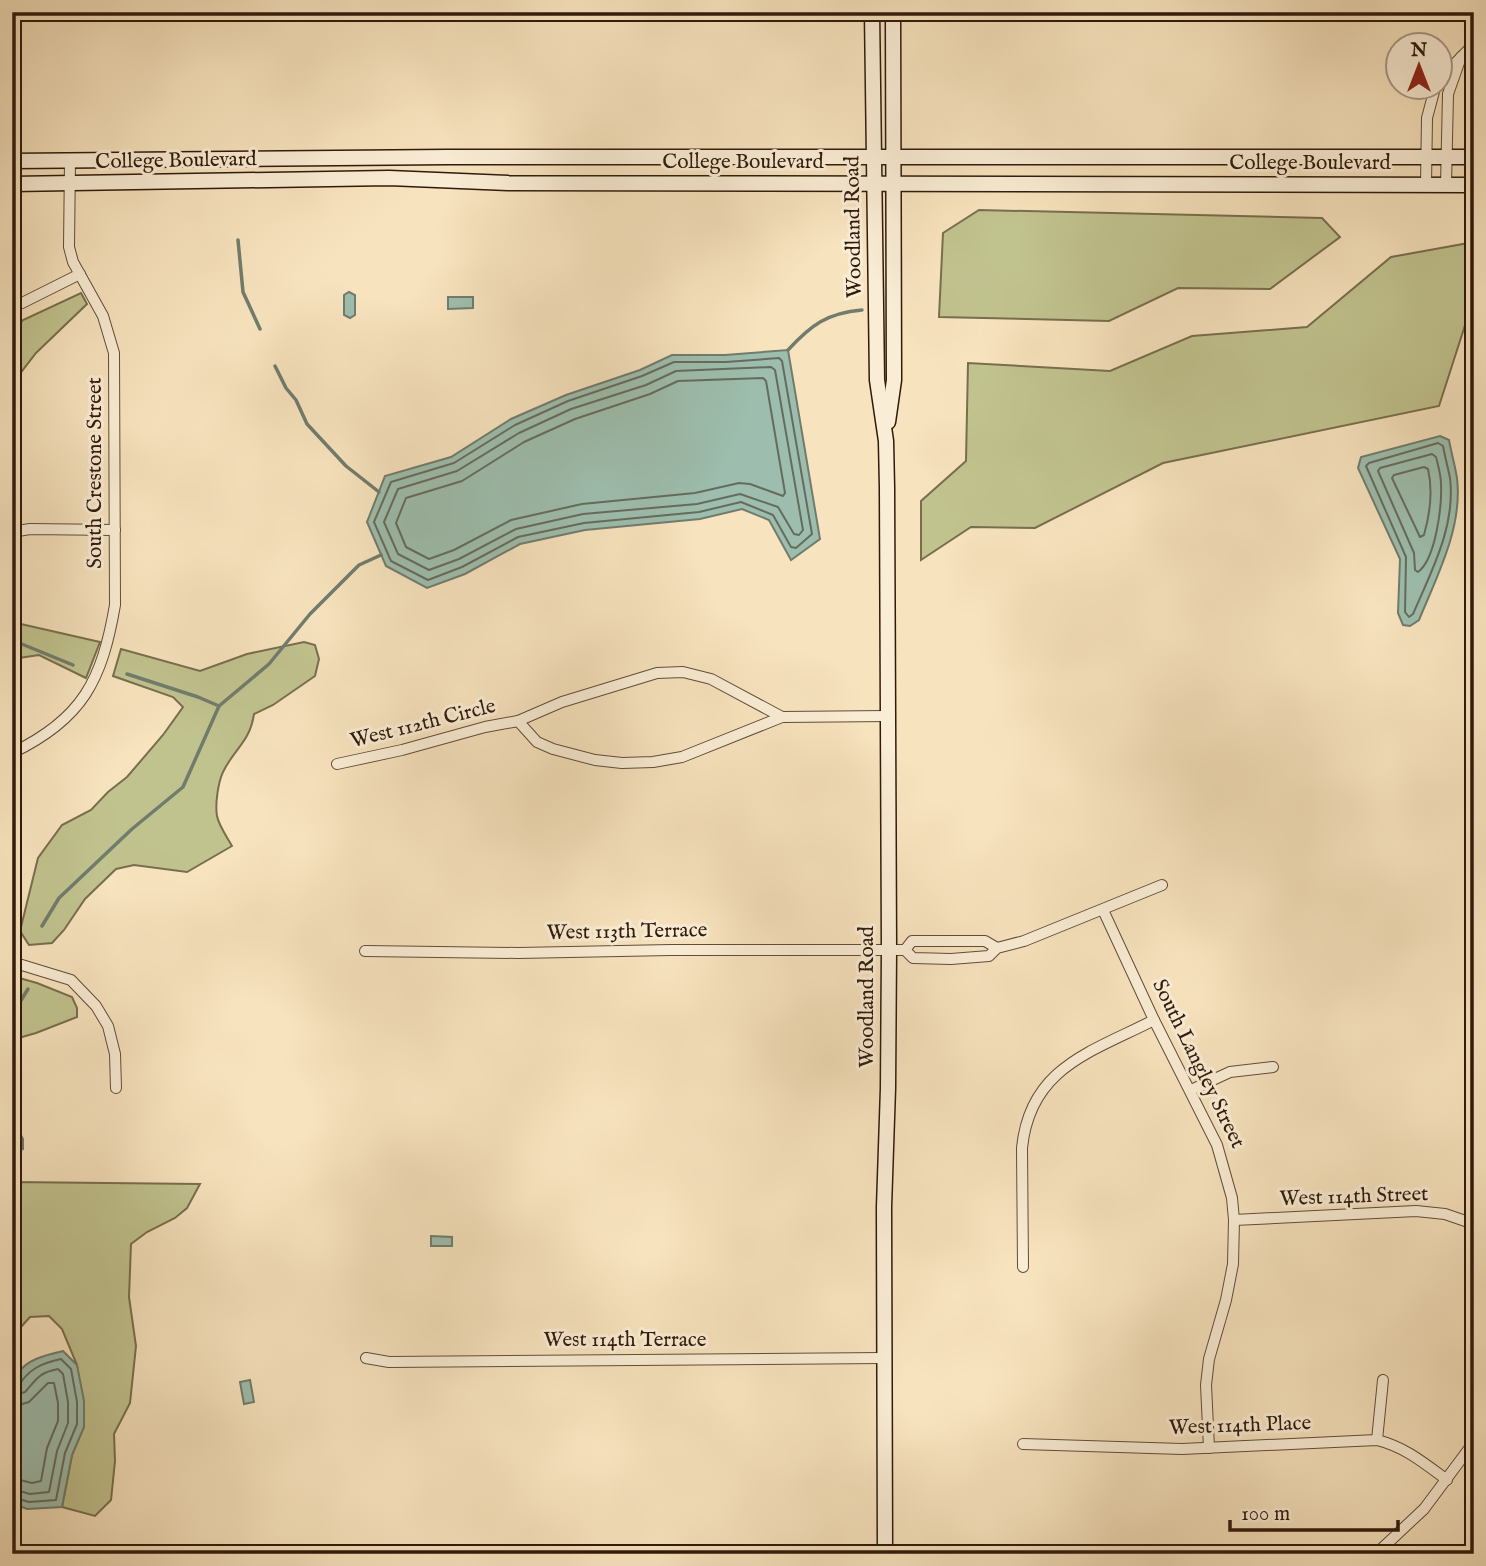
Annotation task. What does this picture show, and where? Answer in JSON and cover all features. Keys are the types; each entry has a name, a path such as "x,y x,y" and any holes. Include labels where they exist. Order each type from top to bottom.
{"main road":[{"name":"Woodland Road","path":"872,12 877,380 886,441"},
{"name":"Woodland Road","path":"885,1554 884,1207 888,1088 886,441 894,380 893,12"},
{"name":"College Boulevard","path":"12,161 1474,156"},
{"name":"College Boulevard","path":"12,184 389,178 508,183 1474,185"}],"street":[{"path":"1454,64 1474,44"},
{"path":"1446,185 1448,93 1461,57"},
{"path":"1426,185 1427,118 1431,102"},
{"name":"South Crestone Street","path":"12,753 41,739 74,711 95,682 108,646 114,605 114,353 103,316 73,262 69,247 70,160"},
{"path":"22,303 80,274"},
{"path":"12,532 30,529 114,530"},
{"name":"West 112th Circle","path":"337,764 518,721 562,702 642,676 672,672 711,679 782,717"},
{"name":"West 112th Circle","path":"518,721 537,742 553,749 595,760 622,763 682,757 782,717 888,716"},
{"path":"997,948 985,941 912,941 905,950 913,958 989,956 997,948 1024,941 1162,885"},
{"name":"South Langley Street","path":"1103,910 1224,1163 1234,1220 1233,1264 1230,1285 1209,1359 1206,1385 1209,1448"},
{"name":"West 113th Terrace","path":"366,951 518,953 905,950"},
{"path":"12,962 71,980 96,1006 108,1026 114,1054 116,1088"},
{"path":"1023,1267 1022,1148 1024,1130 1036,1098 1060,1069 1154,1020"},
{"path":"1191,1090 1230,1072 1273,1067"},
{"name":"West 114th Street","path":"1234,1220 1416,1211 1445,1214 1474,1224"},
{"name":"West 114th Terrace","path":"366,1358 389,1362 884,1358"},
{"path":"1377,1440 1383,1380"},
{"name":"West 114th Place","path":"1023,1444 1209,1448 1377,1440 1396,1445 1412,1454 1447,1480"},
{"path":"1376,1554 1424,1509 1474,1442"}],"green space":[{"path":"979,210 1322,218 1340,237 1270,289 1178,288 1109,321 939,317 943,233"},
{"path":"1474,242 1474,310 1469,313 1439,406 1163,463 1035,528 971,527 921,560 921,501 966,461 968,363 1110,371 1192,336 1307,327 1391,257"},
{"path":"81,293 87,304 36,353 12,384 12,334 23,320"},
{"path":"12,622 100,642 86,678 39,655 12,659"},
{"path":"304,642 315,645 319,659 315,676 273,705 254,714 249,732 221,777 217,816 232,846 187,872 134,865 116,869 85,899 52,943 29,945 20,931 38,858 62,825 91,810 127,777 183,707 173,697 113,676 121,649 200,671 247,654"},
{"path":"12,976 72,997 77,1008 77,1017 12,1040"},
{"path":"12,1182 200,1184 187,1208 131,1244 129,1297 136,1346 130,1403 114,1434 115,1461 111,1500 95,1516 62,1507 72,1455 84,1426 77,1365 62,1329 49,1316 30,1317 12,1337"}],"water":[{"path":"349,292 355,295 355,315 350,318 344,315 344,295"},
{"path":"448,297 473,297 473,308 448,309"},
{"path":"788,350 820,539 791,560 769,520 742,509 700,519 585,530 520,544 465,574 427,588 386,566 367,522 385,476 451,457 511,419 566,395 640,370 672,355 725,355"},
{"path":"1440,436 1449,440 1455,468 1458,496 1456,515 1441,569 1419,620 1410,626 1403,625 1398,613 1400,559 1358,468 1361,457"},
{"path":"12,1076 14,1110 17,1128 23,1139 23,1149 12,1154"},
{"path":"431,1236 452,1237 452,1246 431,1246"},
{"path":"63,1351 77,1365 84,1401 84,1427 72,1455 62,1507 27,1509 12,1503 12,1414 15,1381 28,1363"},
{"path":"250,1380 254,1402 244,1404 240,1382"}],"waterway":[{"path":"238,240 243,292 260,329"},
{"path":"788,350 804,334 829,317 862,310"},
{"path":"275,366 307,424 346,466 379,492"},
{"path":"42,926 59,898 132,829 183,787 219,706 269,664 310,614 359,565 381,555"},
{"path":"12,640 73,665"},
{"path":"127,674 219,706"},
{"path":"12,1015 28,989"}]}
